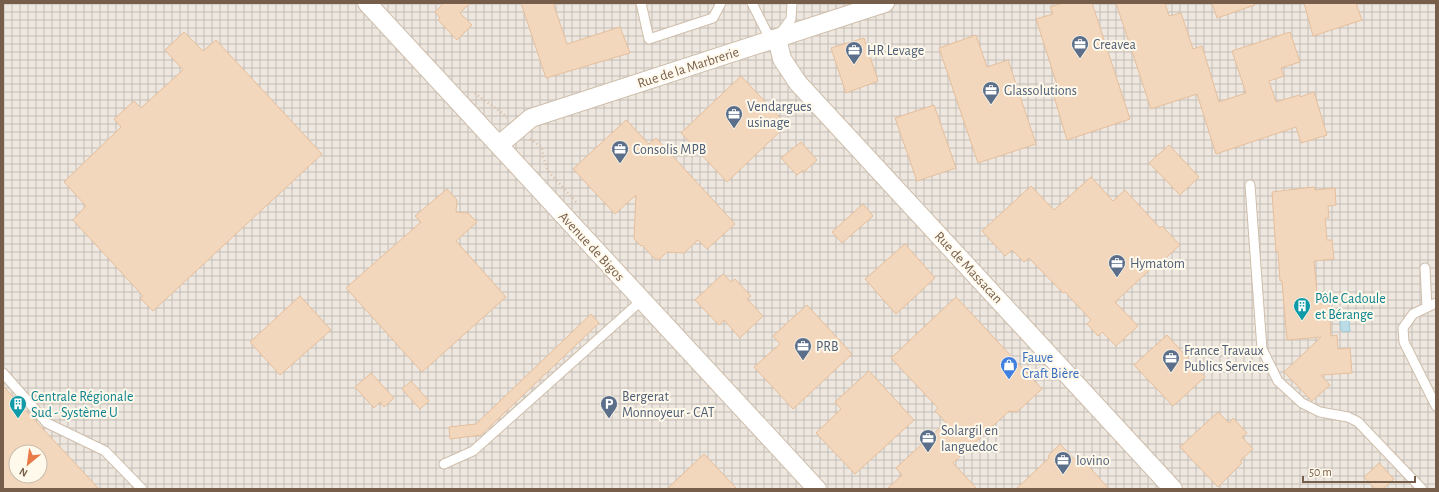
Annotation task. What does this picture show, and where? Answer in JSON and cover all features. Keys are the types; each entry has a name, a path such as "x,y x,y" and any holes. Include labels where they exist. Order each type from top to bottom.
{"street":[{"name":"Avenue de Bigos","path":"367,3 818,489"},
{"name":"Rue de la Marbrerie","path":"499,146 531,118 885,3"},
{"name":"Rue de Massacan","path":"777,38 782,59 798,83 1173,489"}],"lane":[{"path":"641,3 649,39 713,18 721,3"},
{"path":"752,3 767,33 777,38 791,19 792,3"},
{"path":"1250,185 1262,349 1278,381 1302,403 1320,412 1348,417 1358,422 1422,489"},
{"path":"1425,268 1427,307"},
{"path":"444,464 474,451 642,300"},
{"path":"1436,303 1413,314 1403,328 1404,342 1434,395 1436,406"},
{"path":"3,373 47,423 105,451 142,489"}],"shaded area":[{"path":"3,3 1436,3 1436,489 3,489"}],"water":[{"path":"1348,311 1350,331 1343,332 1341,330 1339,312"}],"building":[{"path":"444,3 470,3 460,13 472,25 457,40 438,20 440,18 435,12"},
{"path":"521,3 553,3 567,44 620,27 630,53 546,78"},
{"name":"Creavea","path":"1063,3 1092,3 1130,119 1067,140 1053,93 1059,91 1036,19 1053,14 1050,7"},
{"path":"1116,3 1165,3 1169,16 1181,13 1193,49 1202,46 1219,102 1246,93 1232,51 1290,32 1300,62 1281,68 1284,76 1269,81 1276,102 1299,95 1300,97 1314,92 1327,135 1301,143 1296,127 1216,154 1197,94 1151,109"},
{"path":"1212,3 1254,3 1255,5 1217,18"},
{"path":"1304,3 1356,3 1362,20 1313,36"},
{"path":"184,32 203,51 216,40 322,154 153,311 140,298 143,296 73,220 86,206 64,182 121,127 114,119 134,101 141,108 183,70 165,50"},
{"name":"Glassolutions","path":"976,35 987,67 1008,60 1036,144 978,163 939,48"},
{"name":"HR Levage","path":"864,38 878,81 846,93 831,48"},
{"name":"Vendargues usinage","path":"741,76 787,125 727,182 681,133"},
{"path":"934,105 956,168 917,181 895,118"},
{"path":"626,120 649,144 656,138 735,224 707,249 698,240 684,253 667,252 660,259 655,259 634,239 636,195 615,214 573,169"},
{"path":"801,142 817,160 804,172 803,170 797,175 781,158"},
{"path":"1169,145 1199,177 1180,195 1149,163"},
{"path":"1091,177 1113,201 1125,190 1160,228 1162,226 1180,245 1158,265 1156,264 1115,302 1138,326 1116,346 1102,332 1098,336 1087,324 1091,320 1065,292 1063,293 1029,258 1024,262 1012,250 1005,256 982,231 1031,186 1054,210"},
{"path":"1314,187 1315,190 1335,188 1336,205 1328,206 1329,218 1325,218 1327,240 1332,240 1334,259 1314,261 1318,304 1329,303 1331,336 1337,335 1338,349 1350,348 1352,373 1321,375 1330,385 1312,401 1284,372 1321,337 1287,340 1282,281 1280,281 1278,251 1276,252 1272,192"},
{"path":"447,189 457,200 456,212 468,213 477,222 456,241 506,297 422,372 346,288 421,222 415,216"},
{"path":"863,204 873,216 842,243 832,232"},
{"path":"905,244 935,278 896,314 865,279"},
{"path":"723,274 731,282 735,279 751,296 747,299 763,316 740,338 724,320 719,325 695,300"},
{"path":"300,296 331,330 280,375 250,342"},
{"path":"956,297 1042,389 1017,412 1009,411 953,463 977,489 887,489 902,475 896,468 946,422 935,411 938,408 891,358"},
{"name":"PRB","path":"807,305 852,354 793,409 754,367 780,344 773,336"},
{"path":"591,314 599,323 481,435 450,439 449,427 476,424"},
{"name":"France Travaux Publics Services","path":"1167,335 1205,377 1173,406 1134,365"},
{"path":"869,371 914,420 855,474 816,433 841,409 835,402"},
{"path":"371,373 394,398 384,407 380,402 374,408 355,387"},
{"path":"411,381 429,401 420,409 402,389"},
{"name":"Centrale Régionale Sud - Système U","path":"3,386 99,489 3,489"},
{"path":"1218,412 1229,423 1233,418 1247,433 1242,437 1253,449 1240,461 1242,463 1218,487 1180,447"},
{"name":"Iovino","path":"1060,444 1080,465 1084,461 1109,489 1016,489 1049,458 1048,456"},
{"path":"704,454 737,489 667,489"},
{"path":"1379,463 1394,479 1383,489 1375,489 1364,477"}],"place":[{"name":"Creavea","path":"1080,59"},
{"name":"HR Levage","path":"854,65"},
{"name":"Glassolutions","path":"991,105"},
{"name":"Vendargues usinage","path":"734,129"},
{"name":"Consolis MPB","path":"620,164"},
{"name":"Hymatom","path":"1117,278"},
{"name":"Pôle Cadoule et Bérange","path":"1302,321"},
{"name":"PRB","path":"803,361"},
{"name":"France Travaux Publics Services","path":"1171,373"},
{"name":"Fauve Craft Bière","path":"1009,380"},
{"name":"Centrale Régionale Sud - Système U","path":"18,419"},
{"name":"Bergerat Monnoyeur - CAT","path":"609,419"},
{"name":"Solargil en languedoc","path":"928,453"},
{"name":"Iovino","path":"1063,475"}]}
